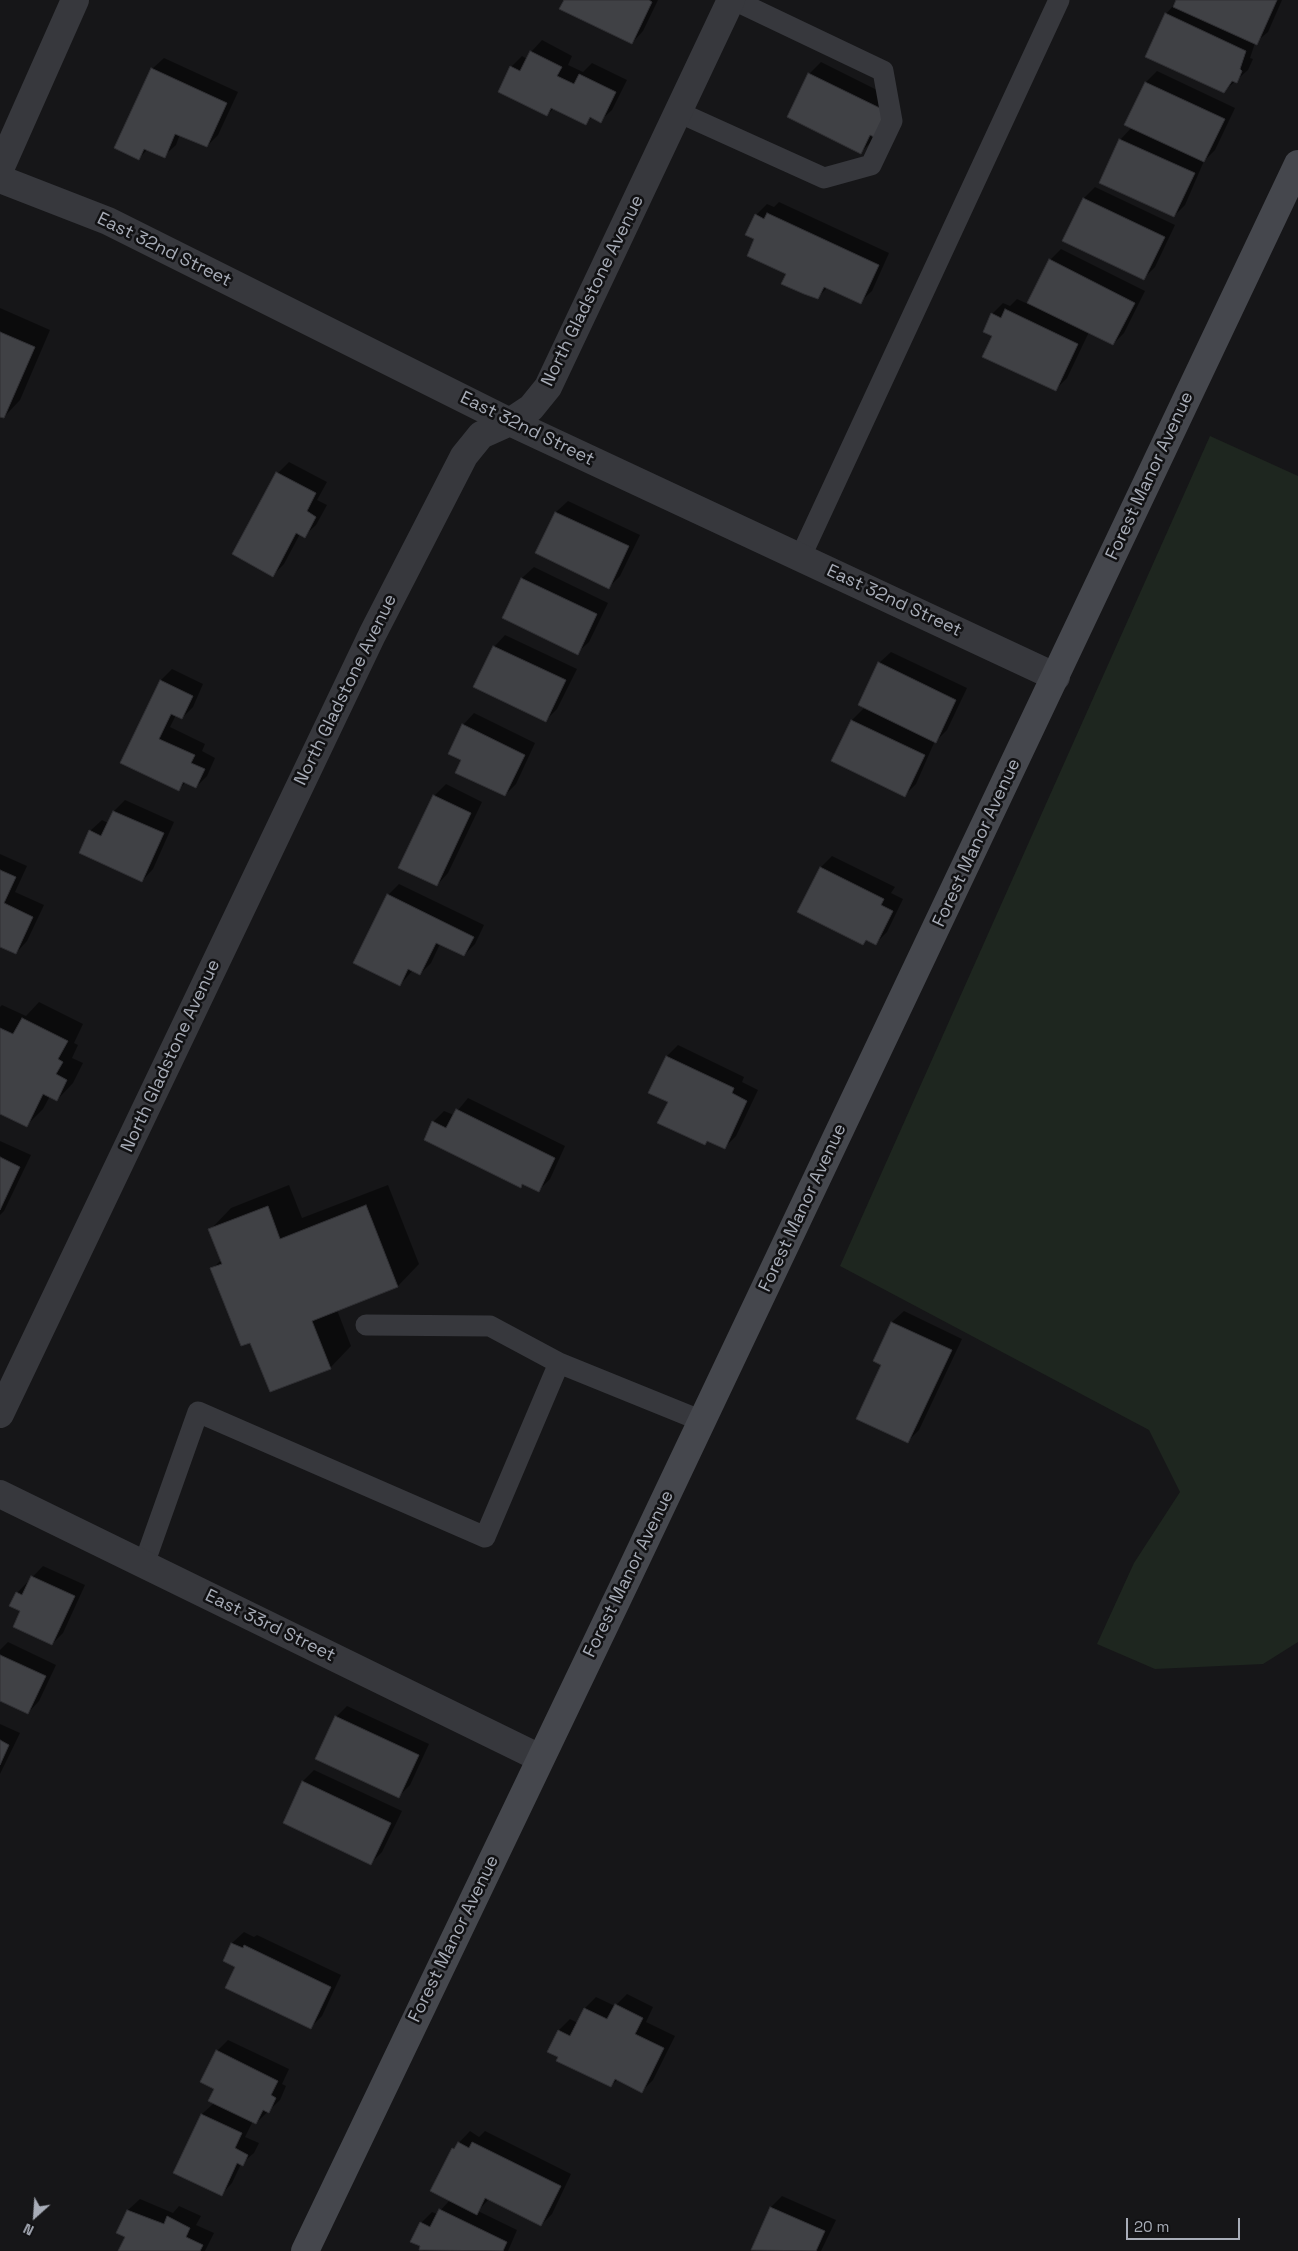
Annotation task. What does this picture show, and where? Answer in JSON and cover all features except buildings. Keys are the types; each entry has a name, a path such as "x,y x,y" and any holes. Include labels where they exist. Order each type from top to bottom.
{"street":[{"path":"0,169 75,0"},
{"name":"North Gladstone Avenue","path":"0,1414 372,635 464,456 481,434 510,422 531,408 542,397 548,387 733,0"},
{"name":"Forest Manor Avenue","path":"305,2251 1056,677 1298,164"},
{"name":"East 32nd Street","path":"0,179 108,221 510,422 1056,677"},
{"name":"East 33rd Street","path":"0,1494 540,1758"}],"lane":[{"path":"678,112 824,178 871,165 892,121 883,71 733,0"},
{"path":"800,558 1059,0"},
{"path":"366,1326 490,1326 559,1363 702,1421"},
{"path":"144,1564 198,1412 485,1537 559,1363"}],"shaded area":[{"path":"1210,436 1298,476 1298,1642 1263,1664 1155,1669 1097,1644 1134,1563 1180,1492 1149,1430 840,1266"}]}
